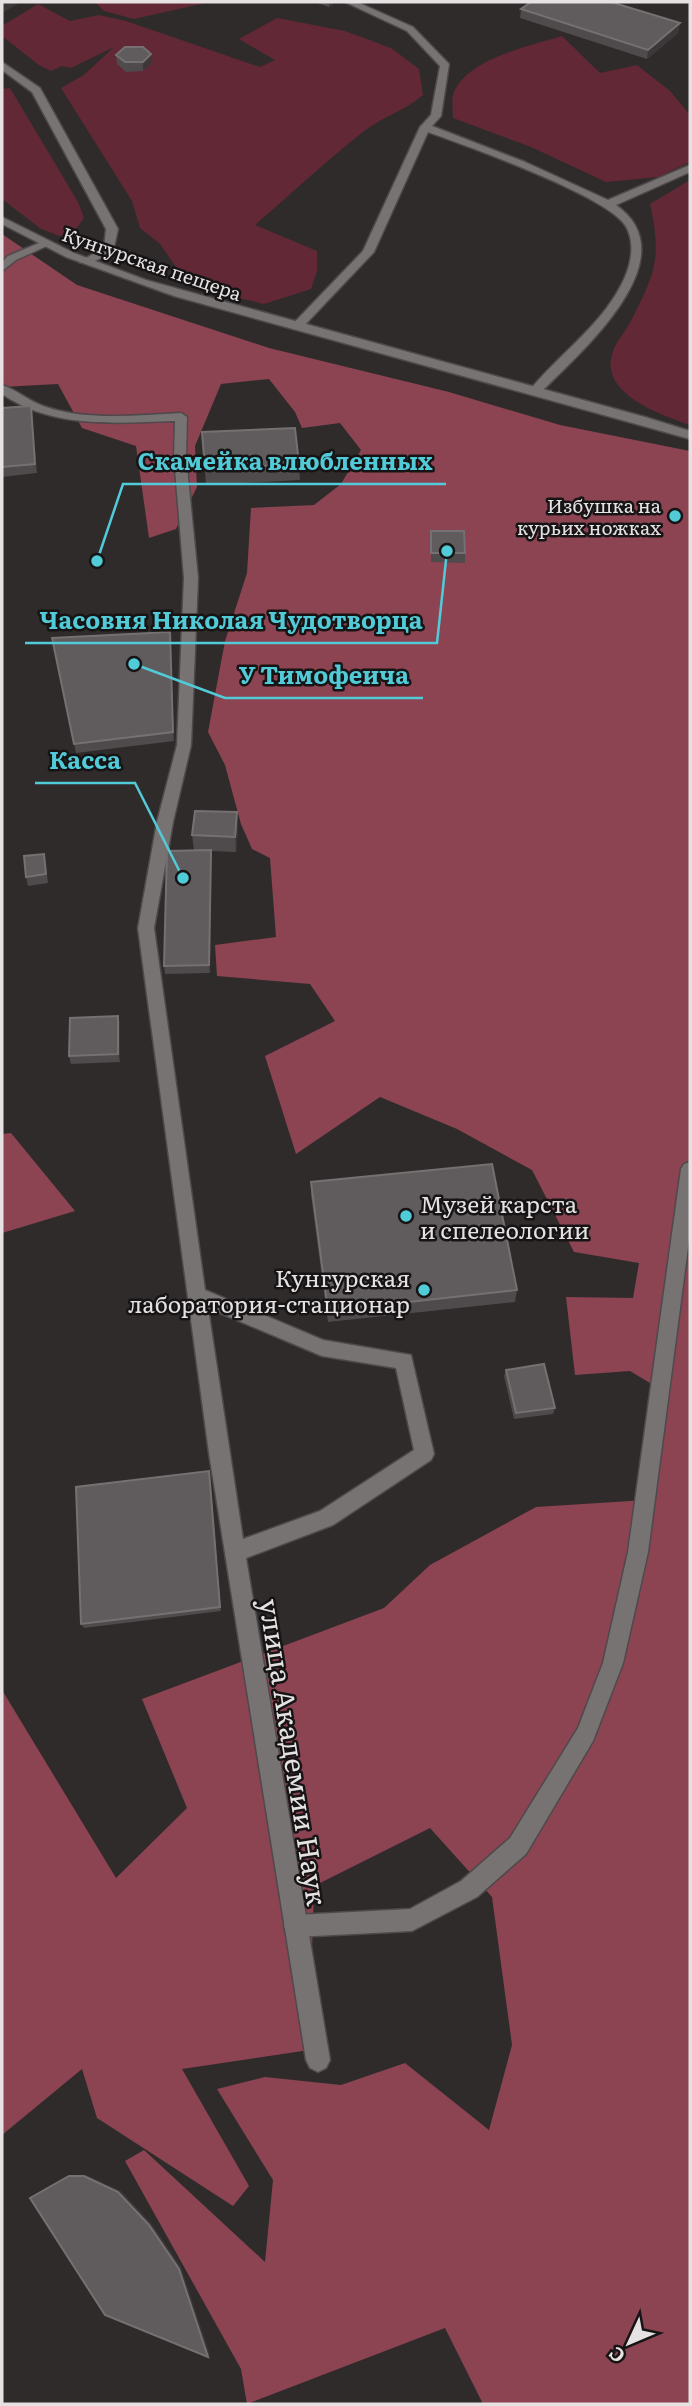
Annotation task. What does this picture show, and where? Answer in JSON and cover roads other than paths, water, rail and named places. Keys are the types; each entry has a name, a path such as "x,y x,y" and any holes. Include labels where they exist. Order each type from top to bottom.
{"street":[{"path":"296,327 368,252 425,127 436,116 445,66 410,29 350,2"},
{"path":"2,65 36,90 112,229 109,250 85,262"},
{"path":"425,127 527,165 607,205 623,216 636,234 637,260 630,279 586,339 536,391"},
{"path":"607,205 690,168"},
{"name":"Кунгурская пещера","path":"2,220 43,244 85,262 193,299 690,435"},
{"path":"2,268 12,258 43,244"},
{"name":"улица Академии Наук","path":"2,389 14,400 50,414 108,418 181,417 180,457 191,579 184,744 165,822 146,928 219,1452 318,2060"},
{"path":"295,1926 412,1920 469,1889 518,1846 586,1734 613,1662 638,1552 690,1169"},
{"path":"199,1296 322,1348 404,1362 424,1454 326,1518 235,1552"}],"place":[{"name":"Избушка на курьих ножках","path":"675,516"},
{"name":"Часовня Николая Чудотворца","path":"447,551"},
{"name":"Скамейка влюбленных","path":"97,561"},
{"name":"У Тимофеича","path":"134,664"},
{"name":"Касса","path":"183,878"},
{"name":"Музей карста и спелеологии","path":"406,1216"},
{"name":"Кунгурская лаборатория-стационар","path":"424,1290"}]}
